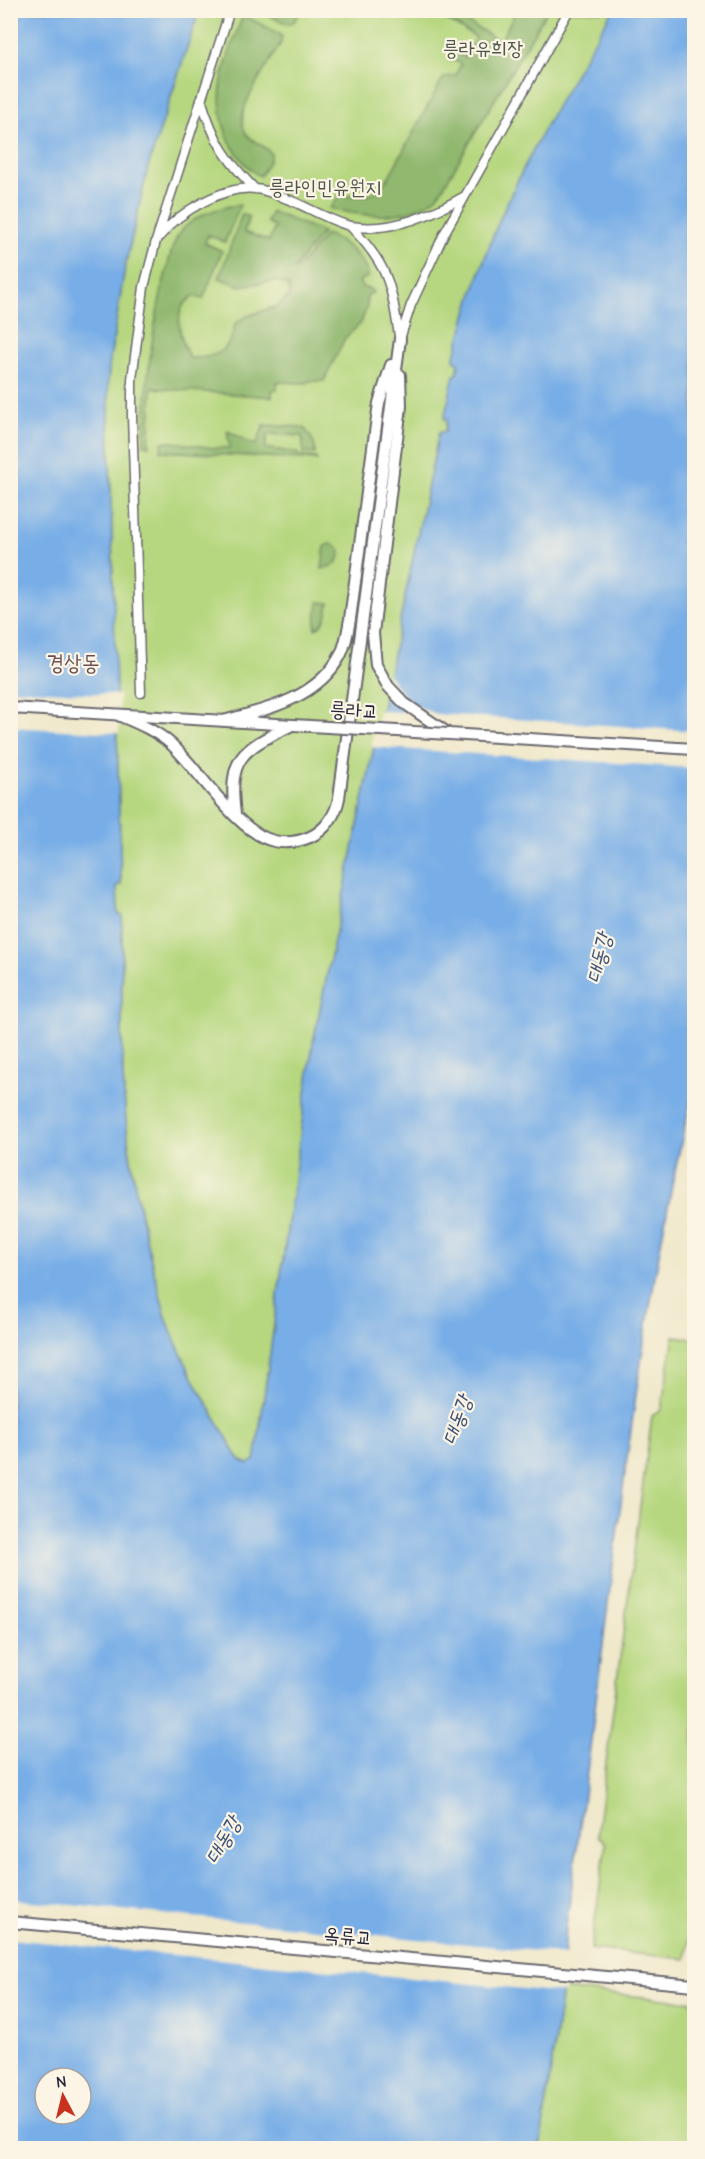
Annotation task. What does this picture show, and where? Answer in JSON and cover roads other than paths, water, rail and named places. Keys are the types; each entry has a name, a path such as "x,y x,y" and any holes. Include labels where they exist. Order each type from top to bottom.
{"main road":[{"path":"224,721 269,709 314,686 333,667 341,654 350,619 379,403 400,339"},
{"path":"400,339 401,406 373,633 376,665 388,686 404,703 449,734"},
{"path":"118,715 162,736 235,814 253,831 265,838 280,842 300,841 314,835 333,816 339,798 400,339"},
{"name":"릉라교","path":"10,708 694,749"},
{"path":"235,814 232,790 238,762 259,743 293,725"},
{"name":"옥류교","path":"10,1922 694,1985"}],"street":[{"path":"141,693 132,379 144,287 156,241 230,10"},
{"path":"400,339 411,305 429,264 569,10"},
{"path":"201,99 207,119 223,154 255,189"},
{"path":"156,241 169,225 199,204 232,192 255,189 285,198 350,226 368,244 387,276 393,295 400,339"},
{"path":"350,226 375,226 405,222 444,208 465,195"}],"water":[{"name":"대동강","path":"21,11 199,11 148,167 125,267 108,381 121,885 117,885 118,915 122,915 123,1070 126,1121 136,1194 165,1314 179,1350 207,1403 236,1454 241,1461 249,1464 255,1460 256,1455 313,1043 439,432 445,432 447,419 444,419 454,375 457,375 459,362 454,360 470,304 488,248 515,186 554,110 612,11 694,11 694,1086 671,1190 635,1400 566,1927 562,1989 540,2148 11,2148 10,69"}],"district":[{"name":"경상동","path":"73,662"}],"park label":[{"name":"릉라유희장","path":"483,48"},
{"name":"릉라인민유원지","path":"325,187"}]}
